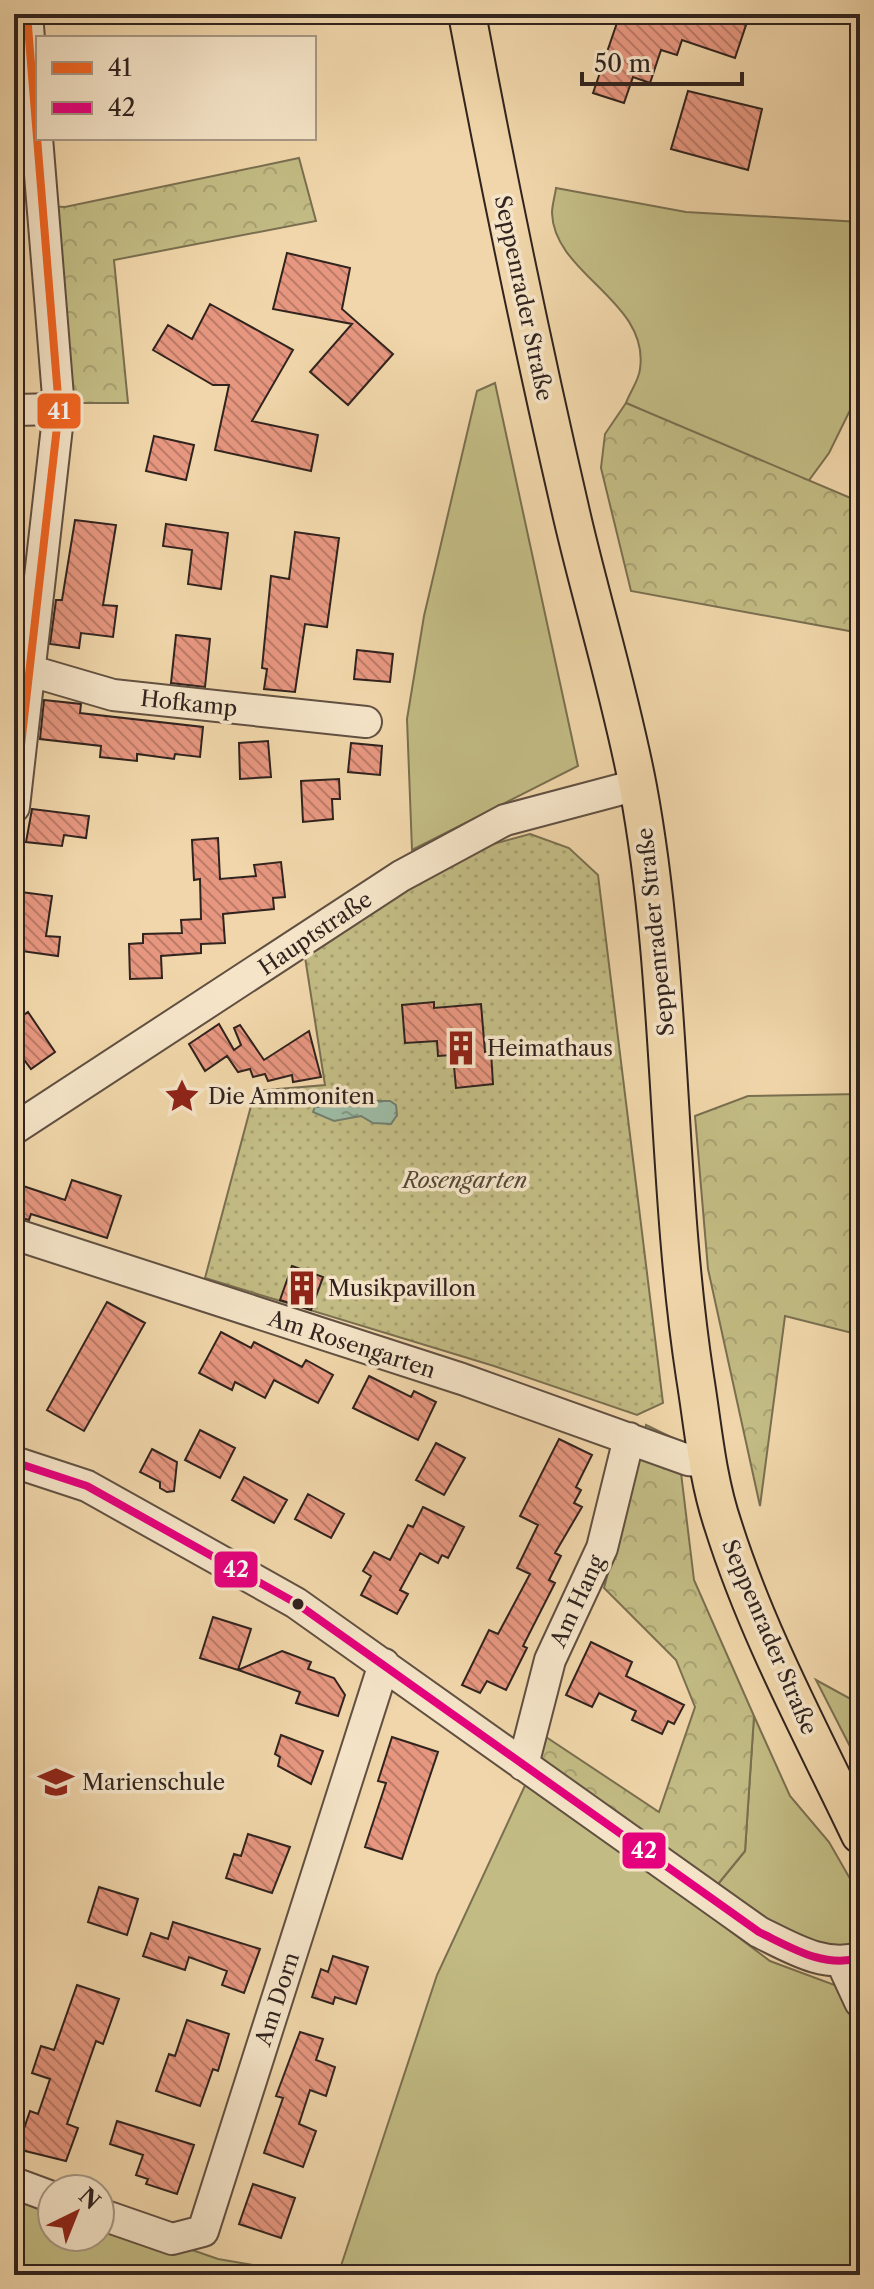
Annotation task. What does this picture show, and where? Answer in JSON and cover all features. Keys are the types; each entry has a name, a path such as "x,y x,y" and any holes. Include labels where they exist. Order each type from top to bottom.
{"main road":[{"name":"Seppenrader Straße","path":"467,14 534,352 637,785 652,877 664,996 673,1157 698,1461 768,1642 860,1835"}],"street":[{"path":"27,14 36,125"},
{"path":"14,807 22,671 59,409 37,140"},
{"path":"14,410 59,409"},
{"name":"Hofkamp","path":"22,671 113,695 366,722"},
{"name":"Hauptstraße","path":"14,1128 401,876 505,820 637,785"},
{"name":"Am Rosengarten","path":"14,1234 698,1461"},
{"name":"Am Hang","path":"523,1765 550,1660 602,1548 629,1438"},
{"path":"14,1462 87,1486 296,1603 759,1932 806,1956 851,1961 860,2002"},
{"name":"Am Dorn","path":"116,2220 172,2239 203,2231 384,1664"},
{"path":"14,2183 36,2191"}],"green space":[{"path":"299,158 316,221 114,260 128,403 74,403 48,206 65,207"},
{"path":"556,188 686,212 860,222 860,390 829,453 807,483 626,403 640,369 639,345 631,325 617,306 583,272 557,235 552,213"},
{"path":"495,383 578,766 412,850 407,719 424,616 477,391"},
{"path":"626,403 860,502 860,633 631,591 601,468 605,434"},
{"name":"Rosengarten","path":"530,834 569,848 598,875 663,1403 637,1415 494,1366 205,1278 255,1091 325,1085 305,957 412,885 482,847"},
{"path":"860,1094 860,1335 785,1316 760,1506 708,1269 695,1116 748,1096"},
{"path":"646,1425 677,1440 694,1580 754,1716 745,1851 714,1889 536,1761 546,1737 659,1812 695,1707 676,1660 604,1588"},
{"path":"816,1680 860,1704 860,1766"},
{"path":"754,1716 790,1796 829,1842 860,1896 860,1939 839,1951 775,1932 714,1889 745,1851"},
{"path":"528,1779 770,1961 840,1987 860,2012 860,2275 338,2275 437,1975"},
{"path":"14,2188 36,2196 36,2253 116,2253 116,2224 218,2259 311,2275 14,2275"}],"water":[{"path":"373,1101 390,1101 396,1105 397,1115 391,1124 373,1123 361,1116 334,1121 313,1112 315,1107 366,1105"}],"building":[{"path":"620,14 714,14 746,25 735,58 682,40 677,55 661,50 650,83 633,77 624,103 593,93"},
{"path":"688,91 762,109 748,170 671,149"},
{"path":"287,253 350,268 342,309 393,354 348,405 310,372 352,324 273,309"},
{"path":"210,304 293,350 252,421 318,435 311,471 215,450 229,385 213,385 153,350 168,325 192,339"},
{"path":"154,436 194,445 186,480 146,471"},
{"path":"75,520 116,525 103,605 117,606 113,637 81,633 79,648 50,644 56,600 62,600"},
{"path":"166,524 228,533 221,589 188,584 192,550 163,546"},
{"path":"295,532 339,538 327,627 305,624 295,692 264,689 267,669 262,668 271,576 289,579"},
{"path":"176,635 210,639 205,687 171,683"},
{"path":"357,650 393,654 390,682 354,679"},
{"path":"44,700 81,704 80,713 203,727 200,757 175,754 174,759 137,754 137,761 100,757 101,746 40,739"},
{"path":"268,741 271,777 240,779 239,743"},
{"path":"351,743 382,746 380,775 348,772"},
{"path":"339,779 340,799 332,799 333,819 303,822 301,781"},
{"path":"32,809 89,816 86,838 64,835 62,846 26,842"},
{"path":"218,838 220,879 256,876 254,865 281,862 285,897 273,898 274,909 223,914 225,943 201,944 201,953 161,956 162,978 130,979 129,944 143,943 143,934 182,933 181,920 201,919 200,879 194,880 192,840"},
{"path":"21,892 52,896 46,936 60,937 58,956 14,950"},
{"name":"Heimathaus","path":"434,1002 434,1008 481,1004 485,1052 491,1052 493,1084 456,1088 453,1055 438,1056 437,1041 405,1043 402,1005"},
{"path":"28,1012 55,1052 31,1069 14,1046 14,1022"},
{"path":"219,1024 234,1050 241,1045 234,1028 240,1025 264,1060 309,1031 321,1077 293,1082 292,1075 268,1081 265,1074 253,1077 250,1069 238,1072 227,1056 205,1071 189,1044"},
{"path":"72,1180 121,1196 107,1238 31,1214 29,1220 14,1216 14,1183 65,1200"},
{"name":"Musikpavillon","path":"292,1266 323,1277 311,1310 280,1300"},
{"path":"107,1302 145,1323 84,1431 47,1410"},
{"path":"221,1332 251,1348 254,1342 302,1367 306,1360 333,1375 318,1403 274,1380 265,1398 235,1382 232,1390 199,1373"},
{"path":"369,1376 411,1397 414,1391 436,1402 418,1440 353,1408"},
{"path":"200,1430 235,1448 220,1478 185,1460"},
{"path":"559,1439 592,1455 576,1487 581,1490 574,1503 582,1507 555,1553 561,1556 549,1580 555,1583 523,1646 527,1648 506,1690 487,1681 480,1693 462,1685 489,1630 498,1634 530,1574 517,1568 538,1525 520,1516"},
{"path":"436,1443 465,1458 444,1495 416,1480"},
{"path":"152,1449 177,1462 174,1491 167,1492 160,1488 160,1482 140,1472"},
{"path":"244,1477 287,1500 274,1523 232,1500"},
{"path":"308,1494 344,1514 331,1538 295,1519"},
{"path":"423,1507 464,1527 448,1558 442,1555 438,1563 420,1553 400,1590 408,1594 397,1614 361,1595 371,1576 363,1571 374,1552 390,1560 408,1525 413,1527"},
{"path":"213,1617 251,1629 238,1670 200,1658"},
{"path":"591,1642 632,1662 626,1676 684,1705 674,1724 668,1721 662,1734 632,1720 636,1711 599,1693 592,1707 566,1695"},
{"path":"282,1651 311,1662 308,1669 334,1678 345,1695 338,1716 296,1703 300,1692 238,1670"},
{"path":"281,1735 323,1751 311,1784 278,1766 280,1757 275,1754"},
{"path":"392,1737 438,1752 402,1859 365,1847 386,1783 378,1781"},
{"path":"248,1834 290,1847 272,1893 226,1878 234,1854 241,1856"},
{"path":"99,1887 138,1899 127,1935 88,1922"},
{"path":"173,1922 260,1949 244,1993 222,1985 227,1971 189,1957 185,1970 143,1956 151,1933 168,1939"},
{"path":"333,1956 368,1967 356,2004 335,1997 333,2004 312,1997 321,1969 328,1972"},
{"path":"77,1985 119,1999 103,2044 96,2041 67,2124 78,2128 66,2161 17,2149 30,2111 38,2114 50,2079 32,2073 41,2046 54,2050"},
{"path":"187,2020 229,2034 218,2071 213,2069 200,2106 156,2091 169,2054 175,2056"},
{"path":"300,2032 323,2039 316,2060 335,2067 326,2096 310,2090 299,2124 316,2131 303,2167 264,2153 283,2098 276,2096"},
{"path":"117,2121 194,2145 177,2194 146,2184 148,2179 136,2175 143,2155 110,2144"},
{"path":"253,2184 295,2198 281,2238 239,2224"}],"transit line":[{"name":"41","path":"27,14 36,125"},
{"name":"41","path":"14,807 59,409 37,140"},
{"name":"42","path":"14,1462 87,1486 296,1603 759,1932 808,1955 833,1960 860,1958"}],"place":[{"name":"Heimathaus","path":"461,1048"},
{"name":"Die Ammoniten","path":"182,1096"},
{"name":"Musikpavillon","path":"302,1288"},
{"name":"Marienschule","path":"56,1782"}]}
